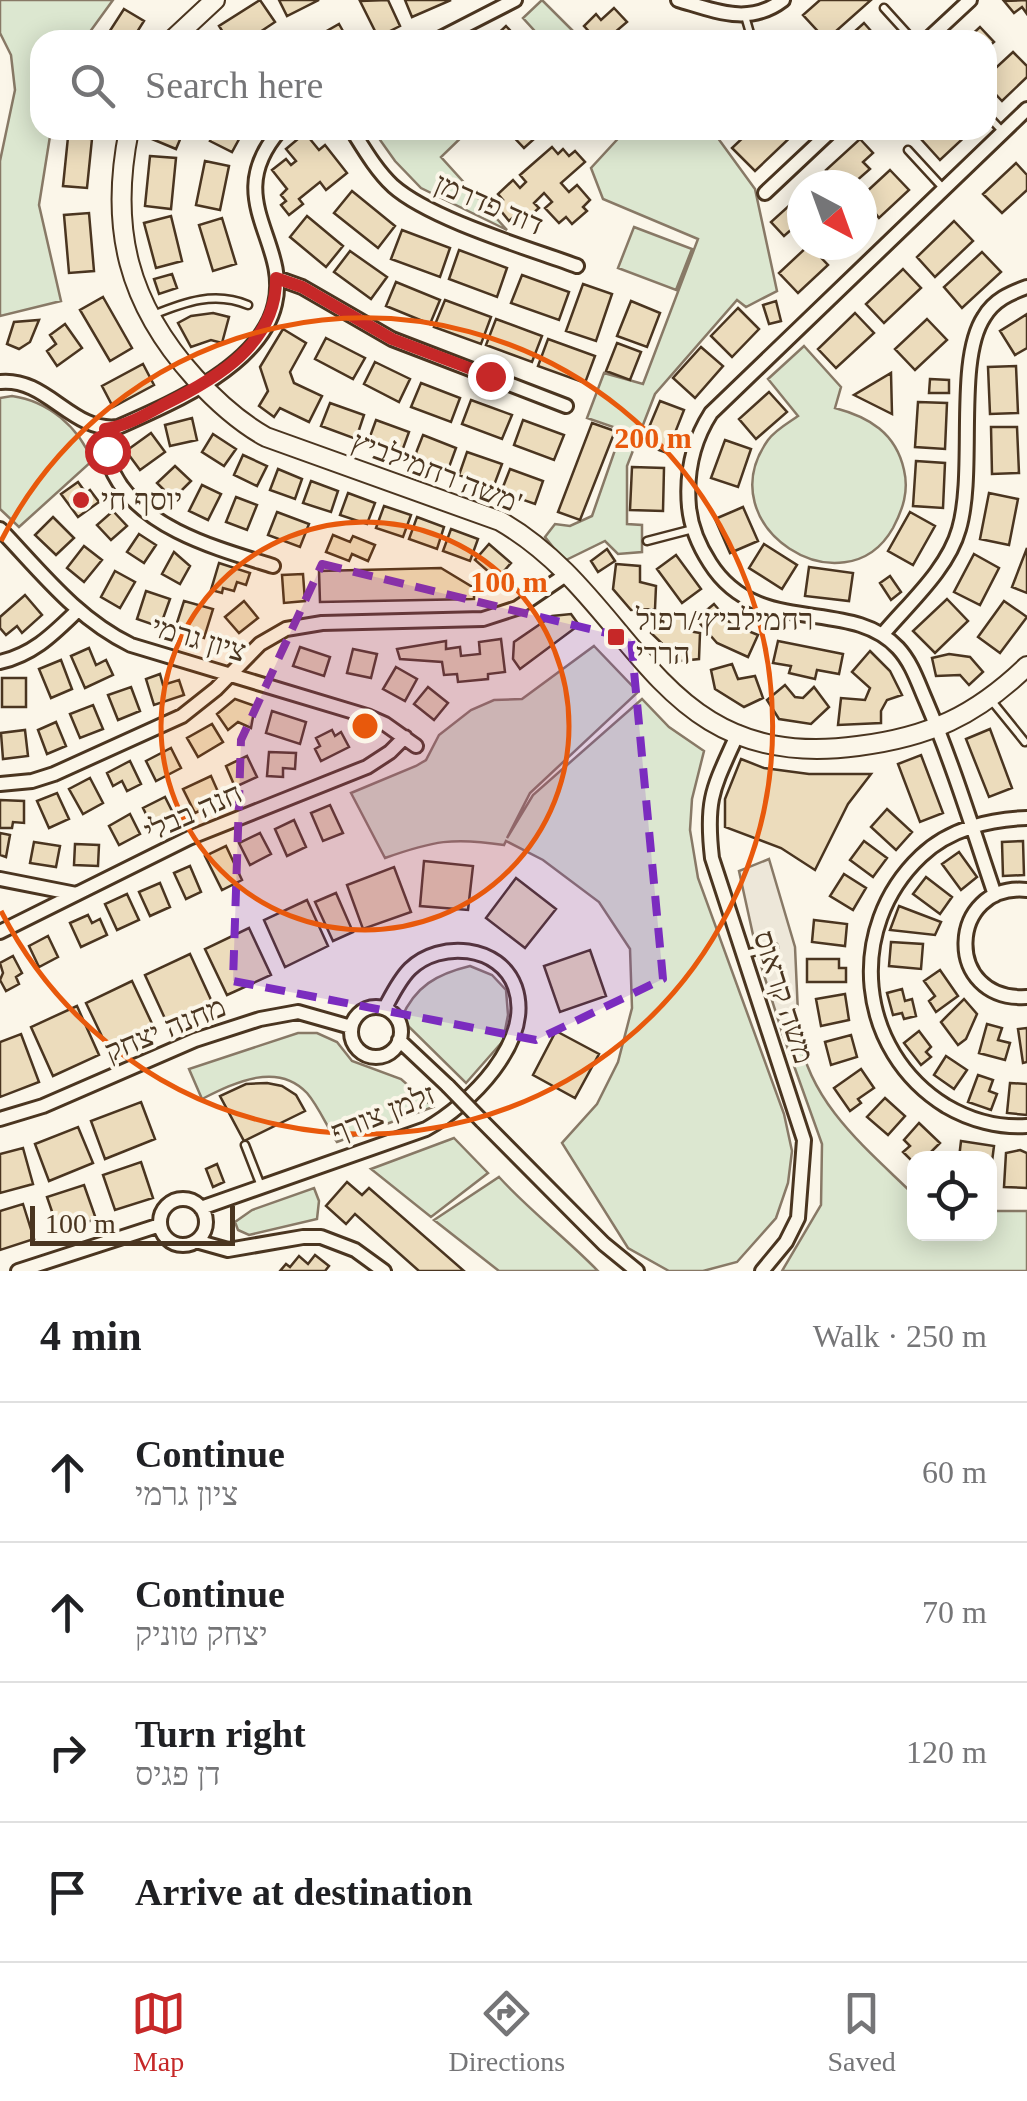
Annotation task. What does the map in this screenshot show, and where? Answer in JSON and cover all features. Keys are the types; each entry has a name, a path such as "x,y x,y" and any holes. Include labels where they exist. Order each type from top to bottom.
{"street":[{"path":"183,30 215,0"},
{"path":"456,30 515,0"},
{"path":"678,0 729,16 759,14 783,0"},
{"path":"938,30 970,0"},
{"path":"997,138 1027,109"},
{"name":"משה רחמילביץ'","path":"128,140 122,227 130,270 150,316 202,386 251,428 278,442 500,521 534,544 567,574 640,660 694,710 738,733 776,746 826,750 902,738 964,716 991,699 1027,666"},
{"path":"0,382 30,385 82,420 105,429 130,422 202,386 231,365 261,332 276,303 276,278 256,203 258,166 272,140"},
{"name":"דוד פדרמן","path":"359,140 382,174 405,195 441,214 577,266"},
{"path":"765,194 822,140"},
{"path":"994,140 711,413 692,461 688,498 693,529 714,569 743,596 779,611 862,625 883,634 908,659 937,727 995,895"},
{"path":"276,278 302,287 392,339 566,406"},
{"path":"883,634 938,569 958,534 966,486 970,372 977,329 997,301 1027,287"},
{"path":"105,429 107,457 113,472 144,508 192,537 272,566"},
{"name":"ציון גרמי","path":"0,529 77,611 131,646 366,716 411,742"},
{"path":"0,784 54,774 166,724 197,706 260,644 286,629 322,623 483,619 517,608 567,574"},
{"path":"0,662 41,646 77,611"},
{"name":"משה קראוס","path":"738,733 710,798 712,858 804,1140 798,1218 786,1242 762,1271"},
{"name":"חנה בבלי","path":"0,932 189,838 354,773 411,742"},
{"path":"1027,818 972,826 922,854 888,897 871,950 872,1002 878,1025 896,1061 931,1096 959,1113 982,1121 1027,1126"},
{"path":"0,878 77,894"},
{"path":"1027,890 995,895 974,912 967,928 966,958 972,972 992,991 1027,996"},
{"name":"זלמן צורף","path":"201,1208 426,1129 452,1114 489,1075 507,1048 514,1032 518,1002 506,970 470,950 434,955 412,968 384,1008"},
{"path":"399,1040 388,1053 368,1055 354,1045 351,1027 360,1012 384,1008 397,1020 399,1040 604,1244 636,1271"},
{"name":"מחנה יצחק","path":"0,1119 43,1106 194,1040 260,1019 298,1012 351,1027"},
{"path":"196,1241 205,1228 201,1208 188,1200 173,1202 162,1213 160,1224 166,1239 173,1244 181,1246 196,1241 228,1250 321,1237 356,1250 384,1271"},
{"path":"18,1271 160,1224"}],"lane":[{"path":"884,8 904,30"},
{"path":"744,16 749,30"},
{"path":"997,126 1003,132"},
{"path":"908,150 943,188"},
{"path":"150,316 195,299 216,298 248,305"},
{"path":"647,541 693,529"},
{"path":"991,699 1025,742"},
{"path":"744,954 774,946"},
{"path":"245,1145 262,1186"}],"highlighted area":[{"path":"322,564 631,639 663,979 536,1040 233,981 241,740"}],"green space":[{"path":"0,0 113,0 91,30 30,30 30,140 49,140 39,205 61,301 0,316 0,161 15,90 11,55 0,33"},
{"path":"542,0 572,30 534,30 523,18"},
{"path":"380,140 459,140 441,157 507,230 421,188"},
{"path":"617,140 719,140 755,189 777,291 746,307 737,300 655,394 627,466 627,524 642,525 642,552 618,554 605,541 564,561 545,537 555,524 570,526 592,516 622,430 587,418 604,373 643,384 698,239 603,199 591,168"},
{"path":"634,227 692,249 676,290 618,268"},
{"path":"804,346 841,387 835,408 859,416 888,436 904,470 904,500 893,528 871,552 844,562 816,560 789,548 768,528 755,502 754,472 768,440 798,416 768,379"},
{"path":"12,396 38,403 61,418 79,437 92,461 19,527 0,509 0,398"},
{"path":"594,646 638,692 530,793 507,838 533,795 642,699 669,727 704,751 692,799 690,830 698,878 784,1114 792,1151 788,1183 776,1218 737,1262 703,1271 669,1271 628,1248 562,1143 597,1104 618,1062 632,1008 630,949 599,902 543,860 506,841 504,845 443,842 385,858 351,793 426,760 439,735 471,710 494,700 522,699"},
{"path":"470,966 492,975 506,990 508,1015 503,1041 466,1083 401,1019 428,983"},
{"path":"298,1033 317,1033 337,1042 352,1061 401,1079 433,1107 337,1142 307,1093 282,1078 255,1078 202,1099 189,1069"},
{"path":"783,1035 799,1036 805,1061 828,1105 907,1188 907,1241 997,1241 997,1211 1027,1211 1027,1271 782,1271 821,1205 822,1144"},
{"path":"454,1138 488,1173 431,1217 371,1169"},
{"path":"499,1177 598,1271 499,1271 434,1220"},
{"path":"314,1188 319,1201 317,1219 249,1235 238,1230 235,1222 252,1210"}],"shaded area":[{"path":"769,859 795,947 799,1036 783,1035 757,953 739,871"}],"building":[{"path":"260,0 275,22 263,30 222,30 219,26"},
{"path":"279,0 319,0 287,16"},
{"path":"388,0 400,26 374,30 360,1"},
{"path":"405,0 451,0 412,17"},
{"path":"820,0 871,0 837,30 817,30 803,15"},
{"path":"1027,0 1027,14 1022,7 1014,13 1004,1"},
{"path":"614,8 627,22 618,30 588,30 584,26 596,14 601,20"},
{"path":"124,9 144,21 138,30 110,30"},
{"path":"1013,52 1027,66 1027,77 1002,101 997,96 997,67"},
{"path":"68,140 92,140 87,188 63,186"},
{"path":"154,140 180,140 176,149"},
{"path":"211,140 239,140 232,152"},
{"path":"297,140 311,140 319,150 325,145 347,173 326,190 320,182 299,199 303,204 289,215 281,205 286,201 281,195 287,189 272,170 286,159 291,165 296,161 286,149"},
{"path":"516,140 533,140 524,148"},
{"path":"740,140 788,140 755,171 732,148"},
{"path":"859,140 873,153 863,162 870,169 826,170"},
{"path":"922,140 961,140 940,160"},
{"path":"552,147 558,154 563,149 569,156 575,151 585,162 561,183 569,192 577,185 590,200 583,207 587,211 572,224 566,217 559,223 545,208 552,202 544,193 534,203 539,208 523,222 517,214 509,221 497,206 503,200 498,194 513,180 520,188 526,182 520,175"},
{"path":"150,156 176,158 171,209 145,206"},
{"path":"205,161 229,166 220,210 196,205"},
{"path":"1016,163 1027,175 1027,190 1002,213 983,194"},
{"path":"890,170 909,190 879,218 877,215 877,182"},
{"path":"352,191 395,226 378,248 334,213"},
{"path":"787,208 787,233 784,236 771,222"},
{"path":"89,213 94,271 69,273 64,215"},
{"path":"171,216 182,261 156,268 144,223"},
{"path":"307,216 343,246 326,267 290,237"},
{"path":"222,218 236,264 213,271 199,225"},
{"path":"954,221 973,241 935,277 917,257"},
{"path":"402,230 450,248 440,277 391,259"},
{"path":"459,250 507,268 497,297 449,279"},
{"path":"350,251 387,277 371,299 334,272"},
{"path":"982,252 1001,272 962,308 944,287"},
{"path":"793,260 823,260 828,265 798,293 779,273"},
{"path":"903,269 921,288 884,323 866,304"},
{"path":"172,274 177,288 159,294 154,279"},
{"path":"522,275 569,292 559,320 511,303"},
{"path":"396,282 440,300 430,324 386,306"},
{"path":"583,284 612,294 596,341 566,331"},
{"path":"103,297 132,348 110,361 80,310"},
{"path":"445,300 491,317 481,344 434,327"},
{"path":"631,301 660,313 647,347 617,336"},
{"path":"776,301 781,321 769,324 763,305"},
{"path":"738,308 759,329 732,357 711,336"},
{"path":"213,313 229,317 222,343 211,340 191,347 178,323 191,316"},
{"path":"855,313 874,333 836,368 818,349"},
{"path":"1027,314 1027,348 1015,355 1000,331"},
{"path":"496,319 542,336 532,362 486,345"},
{"path":"927,319 947,340 915,370 895,349"},
{"path":"39,320 30,342 19,349 7,344 14,322"},
{"path":"65,324 82,348 57,366 47,351 56,344 50,335"},
{"path":"283,329 306,343 290,372 294,383 322,396 309,422 280,408 274,417 259,406 268,391 260,367"},
{"path":"326,338 365,358 353,379 315,359"},
{"path":"548,339 595,356 585,383 538,366"},
{"path":"617,343 641,352 630,380 606,371"},
{"path":"701,347 723,366 695,398 673,378"},
{"path":"375,362 410,379 399,402 364,384"},
{"path":"143,364 154,385 113,407 102,386"},
{"path":"1016,366 1018,413 990,414 988,367"},
{"path":"891,373 892,414 854,395"},
{"path":"930,379 949,380 949,393 929,393"},
{"path":"421,383 460,398 451,422 411,407"},
{"path":"769,392 787,412 756,439 739,419"},
{"path":"471,400 512,415 502,439 462,424"},
{"path":"660,401 684,410 667,453 642,444"},
{"path":"918,402 947,403 945,449 915,447"},
{"path":"330,403 364,415 356,439 321,426"},
{"path":"192,418 197,440 170,446 165,425"},
{"path":"376,420 409,432 401,454 368,442"},
{"path":"523,420 564,435 554,460 514,445"},
{"path":"592,423 615,431 580,520 558,512"},
{"path":"991,427 1017,427 1019,473 992,474"},
{"path":"151,433 165,452 140,470 126,451"},
{"path":"213,434 236,449 224,466 202,452"},
{"path":"423,435 456,448 448,470 414,458"},
{"path":"725,440 751,449 738,487 711,478"},
{"path":"467,452 502,464 493,488 459,475"},
{"path":"243,455 267,466 257,486 234,475"},
{"path":"916,461 945,463 943,508 913,506"},
{"path":"175,466 191,481 173,499 157,483"},
{"path":"632,467 664,468 663,511 630,510"},
{"path":"278,469 302,479 295,499 270,490"},
{"path":"510,469 543,481 535,504 501,492"},
{"path":"311,481 338,491 331,512 303,503"},
{"name":"יוסף חי","path":"78,482 99,502 78,517 61,494"},
{"path":"202,485 221,494 208,520 189,511"},
{"path":"348,493 375,503 367,524 340,515"},
{"path":"989,493 1018,499 1009,545 980,539"},
{"path":"236,497 257,505 247,530 226,522"},
{"path":"384,506 411,515 403,537 376,528"},
{"path":"743,507 758,541 730,553 715,519"},
{"path":"113,511 127,526 111,540 97,525"},
{"path":"277,512 309,524 300,547 268,535"},
{"path":"910,512 935,526 913,565 888,551"},
{"path":"53,517 74,538 56,555 35,535"},
{"path":"417,517 444,527 437,549 409,539"},
{"path":"451,529 478,539 470,561 443,551"},
{"path":"139,534 156,545 144,563 127,552"},
{"path":"333,535 350,542 353,536 375,545 368,561 352,554 349,561 326,552"},
{"path":"489,544 511,563 497,579 475,560"},
{"path":"764,544 797,565 782,589 749,568"},
{"path":"84,546 102,560 84,582 67,568"},
{"path":"1027,548 1027,593 1012,587"},
{"path":"607,549 615,561 598,572 591,561"},
{"path":"174,552 190,566 180,584 162,574"},
{"path":"974,554 999,568 980,605 954,592"},
{"path":"676,555 701,589 682,603 657,569"},
{"path":"219,563 250,573 246,585 237,582 234,591 223,588 222,593 211,590"},
{"path":"616,564 640,566 640,582 656,586 655,609 631,610 613,589"},
{"path":"809,567 853,573 849,601 805,596"},
{"path":"441,568 474,588 474,599 320,602 319,571"},
{"path":"115,571 135,582 120,608 101,597"},
{"path":"303,574 305,601 284,603 282,575"},
{"path":"890,576 901,592 891,600 880,583"},
{"path":"146,591 170,599 160,627 137,619"},
{"path":"25,595 42,615 22,633 17,626 6,635 0,628 0,617"},
{"path":"947,599 968,621 935,653 913,631"},
{"path":"184,601 213,609 204,638 175,629"},
{"path":"244,601 258,618 239,633 225,617"},
{"path":"1004,601 1027,617 1000,653 978,637"},
{"path":"714,604 731,624 758,635 748,657 717,643 696,619"},
{"path":"659,612 685,616 683,630 700,633 699,659 680,661 651,633"},
{"path":"571,614 579,625 520,669 513,659 514,642 552,616"},
{"path":"501,639 505,672 488,674 488,679 458,682 457,674 444,675 442,662 400,659 397,649 446,641 446,649 460,647 461,656 480,654 479,642"},
{"path":"778,641 843,654 839,674 817,670 815,679 789,673 791,666 773,663"},
{"path":"300,647 330,657 324,676 293,666"},
{"path":"89,648 96,665 106,660 113,675 85,688 71,656"},
{"path":"353,649 377,654 371,678 347,673"},
{"path":"870,651 890,671 902,695 887,700 881,711 881,723 838,725 841,698 865,700 870,688 852,672"},
{"path":"949,654 970,657 983,672 969,685 960,675 936,676 932,658"},
{"path":"61,660 72,689 51,698 39,669"},
{"path":"732,664 738,679 755,676 763,698 744,707 715,689 711,670"},
{"path":"396,667 417,679 405,701 383,689"},
{"path":"160,674 163,685 179,680 184,695 154,705 146,679"},
{"path":"2,678 26,678 26,707 2,707"},
{"path":"785,685 795,697 803,698 814,687 829,707 811,724 779,719 767,700"},
{"path":"131,687 140,711 118,720 108,695"},
{"path":"428,687 448,703 434,720 414,704"},
{"path":"235,699 255,706 251,728 238,722 228,730 217,714"},
{"path":"93,705 103,729 80,738 70,714"},
{"path":"272,711 306,722 300,744 266,733"},
{"path":"56,722 66,746 47,754 38,730"},
{"path":"212,724 223,742 198,757 187,738"},
{"path":"990,729 1012,788 989,797 966,739"},
{"path":"25,730 28,756 3,759 1,733"},
{"path":"332,730 335,736 341,732 349,747 321,761 315,749 320,746 316,738"},
{"path":"171,748 181,768 156,781 146,761"},
{"path":"269,752 296,753 295,769 283,768 283,777 267,776"},
{"path":"921,755 943,813 920,822 898,764"},
{"path":"247,756 257,777 235,787 226,766"},
{"path":"741,759 764,768 809,774 871,774 848,804 815,870 781,848 725,827 725,799"},
{"path":"130,761 141,784 127,791 122,781 113,786 107,773"},
{"path":"211,776 219,794 207,799 210,806 195,813 183,789"},
{"path":"90,778 103,803 83,814 69,789"},
{"path":"57,793 69,819 49,828 37,801"},
{"path":"165,797 175,817 153,828 143,808"},
{"path":"0,800 24,801 24,823 13,822 12,828 0,828"},
{"path":"330,805 343,833 323,841 311,813"},
{"path":"887,809 912,832 896,850 871,827"},
{"path":"130,814 140,834 119,845 109,826"},
{"path":"294,820 306,847 287,856 275,829"},
{"path":"0,833 10,835 6,857 0,855"},
{"path":"260,833 271,854 250,865 239,843"},
{"path":"864,841 887,858 873,877 850,860"},
{"path":"1023,841 1024,875 1003,876 1002,842"},
{"path":"34,842 60,846 56,867 30,863"},
{"path":"75,844 99,845 98,866 74,865"},
{"path":"226,846 242,880 222,890 205,856"},
{"path":"959,852 977,877 961,890 942,864"},
{"path":"424,861 473,866 468,910 420,906"},
{"path":"190,866 201,892 186,899 174,873"},
{"path":"394,867 411,912 363,929 347,885"},
{"path":"844,874 866,888 853,910 830,896"},
{"path":"926,877 952,897 940,914 913,894"},
{"path":"516,878 556,909 525,948 486,918"},
{"path":"160,883 170,907 150,916 139,892"},
{"path":"336,893 353,932 333,941 315,902"},
{"path":"127,894 139,920 117,930 105,904"},
{"path":"307,900 328,946 285,967 264,920"},
{"path":"899,906 941,922 935,935 890,930"},
{"path":"88,915 92,923 100,919 107,935 81,947 70,923"},
{"path":"814,920 847,924 845,946 812,942"},
{"path":"249,928 271,975 227,995 205,949"},
{"path":"48,936 58,957 39,967 29,946"},
{"path":"891,942 923,944 921,969 889,966"},
{"path":"590,950 606,996 560,1012 544,966"},
{"path":"190,954 212,1002 167,1023 145,975"},
{"path":"13,956 22,973 16,977 19,984 6,991 0,980 0,963"},
{"path":"807,959 839,959 839,968 846,968 846,982 807,982"},
{"path":"940,970 958,996 936,1012 929,1001 935,996 924,981"},
{"path":"132,981 155,1030 109,1051 86,1003"},
{"path":"902,989 905,1001 912,999 916,1016 904,1019 902,1013 893,1015 887,993"},
{"path":"845,994 849,1020 821,1026 816,999"},
{"path":"964,999 977,1014 966,1039 958,1045 941,1022"},
{"path":"77,1006 99,1055 53,1076 31,1027"},
{"path":"987,1024 1002,1028 998,1040 1010,1043 1005,1060 979,1053"},
{"path":"1027,1028 1027,1062 1023,1063 1018,1029"},
{"path":"556,1031 599,1054 575,1098 533,1075"},
{"path":"919,1031 931,1047 926,1052 931,1057 921,1065 904,1043"},
{"path":"21,1034 39,1082 0,1097 0,1042"},
{"path":"851,1035 857,1057 831,1065 825,1042"},
{"path":"946,1056 967,1070 954,1089 934,1075"},
{"path":"861,1069 874,1088 858,1099 861,1103 850,1111 834,1088"},
{"path":"978,1075 993,1080 989,1091 997,1094 991,1110 968,1102"},
{"path":"267,1083 296,1095 305,1111 244,1141 220,1096 246,1084"},
{"path":"1010,1083 1027,1084 1027,1115 1007,1113"},
{"path":"885,1098 905,1116 888,1135 867,1117"},
{"path":"141,1102 155,1139 105,1159 91,1121"},
{"path":"919,1123 940,1143 932,1151 907,1151 907,1156 903,1152 910,1146 904,1140"},
{"path":"78,1127 93,1163 49,1181 35,1144"},
{"path":"961,1141 994,1146 993,1151 960,1151"},
{"path":"23,1148 33,1184 0,1193 0,1154"},
{"path":"1006,1153 1027,1153 1027,1188 1004,1187"},
{"path":"141,1162 153,1198 115,1210 103,1175"},
{"path":"217,1164 224,1182 213,1187 206,1169"},
{"path":"347,1182 362,1195 369,1188 464,1271 419,1271 355,1214 346,1224 326,1206"},
{"path":"84,1185 96,1219 59,1232 47,1197"},
{"path":"23,1204 34,1239 0,1250 0,1211"},
{"path":"315,1255 329,1266 325,1271 280,1271 286,1264 290,1267 299,1256 308,1264"}],"place":[{"name":"יוסף חי","path":"81,500"},
{"name":"רחמילביץ׳/רפול הררי","path":"616,637"}],"route":[{"path":"107,451 105,429 130,422 202,386 248,349 276,303 276,278 302,287 392,339 490,376"}]}
